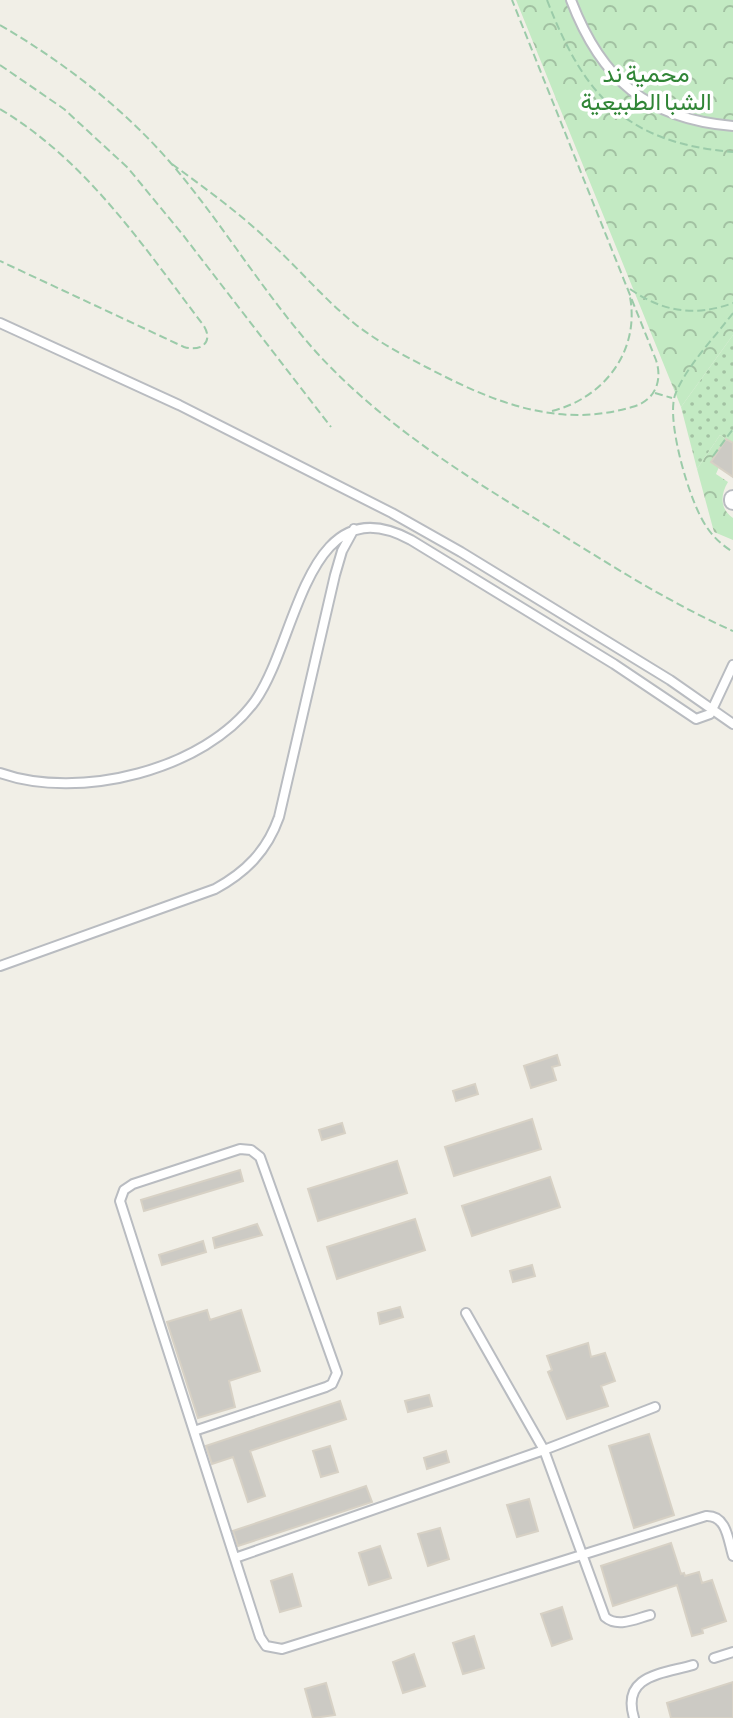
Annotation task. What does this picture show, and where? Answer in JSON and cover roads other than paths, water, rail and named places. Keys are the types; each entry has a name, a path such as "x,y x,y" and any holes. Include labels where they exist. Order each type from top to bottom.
{"lane":[{"path":"571,0 598,57 626,88 662,110 701,124 733,126"},
{"path":"0,323 236,433 392,513 461,552 733,724"},
{"path":"0,773 55,784 96,783 137,775 199,748 220,735 239,719 268,679 317,561 339,536 369,526 384,527 411,540 614,664 696,719 704,718 713,709 733,665"},
{"path":"0,966 215,889 232,880 261,853 279,817 335,575 342,551 354,529"},
{"path":"722,689 733,691"},
{"path":"194,1431 326,1387 336,1379 337,1373 260,1157 251,1150 240,1149 133,1184 121,1196 122,1207 260,1637 266,1646 276,1649 711,1515 722,1522 733,1556"},
{"path":"466,1313 544,1450 601,1611 609,1621 621,1623 650,1615"},
{"path":"235,1558 544,1450 655,1407"},
{"path":"714,1658 733,1652"},
{"path":"634,1718 631,1698 636,1685 648,1678 693,1665"}],"park label":[{"name":"محمية ند الشبا الطبيعية","path":"646,88"}]}
